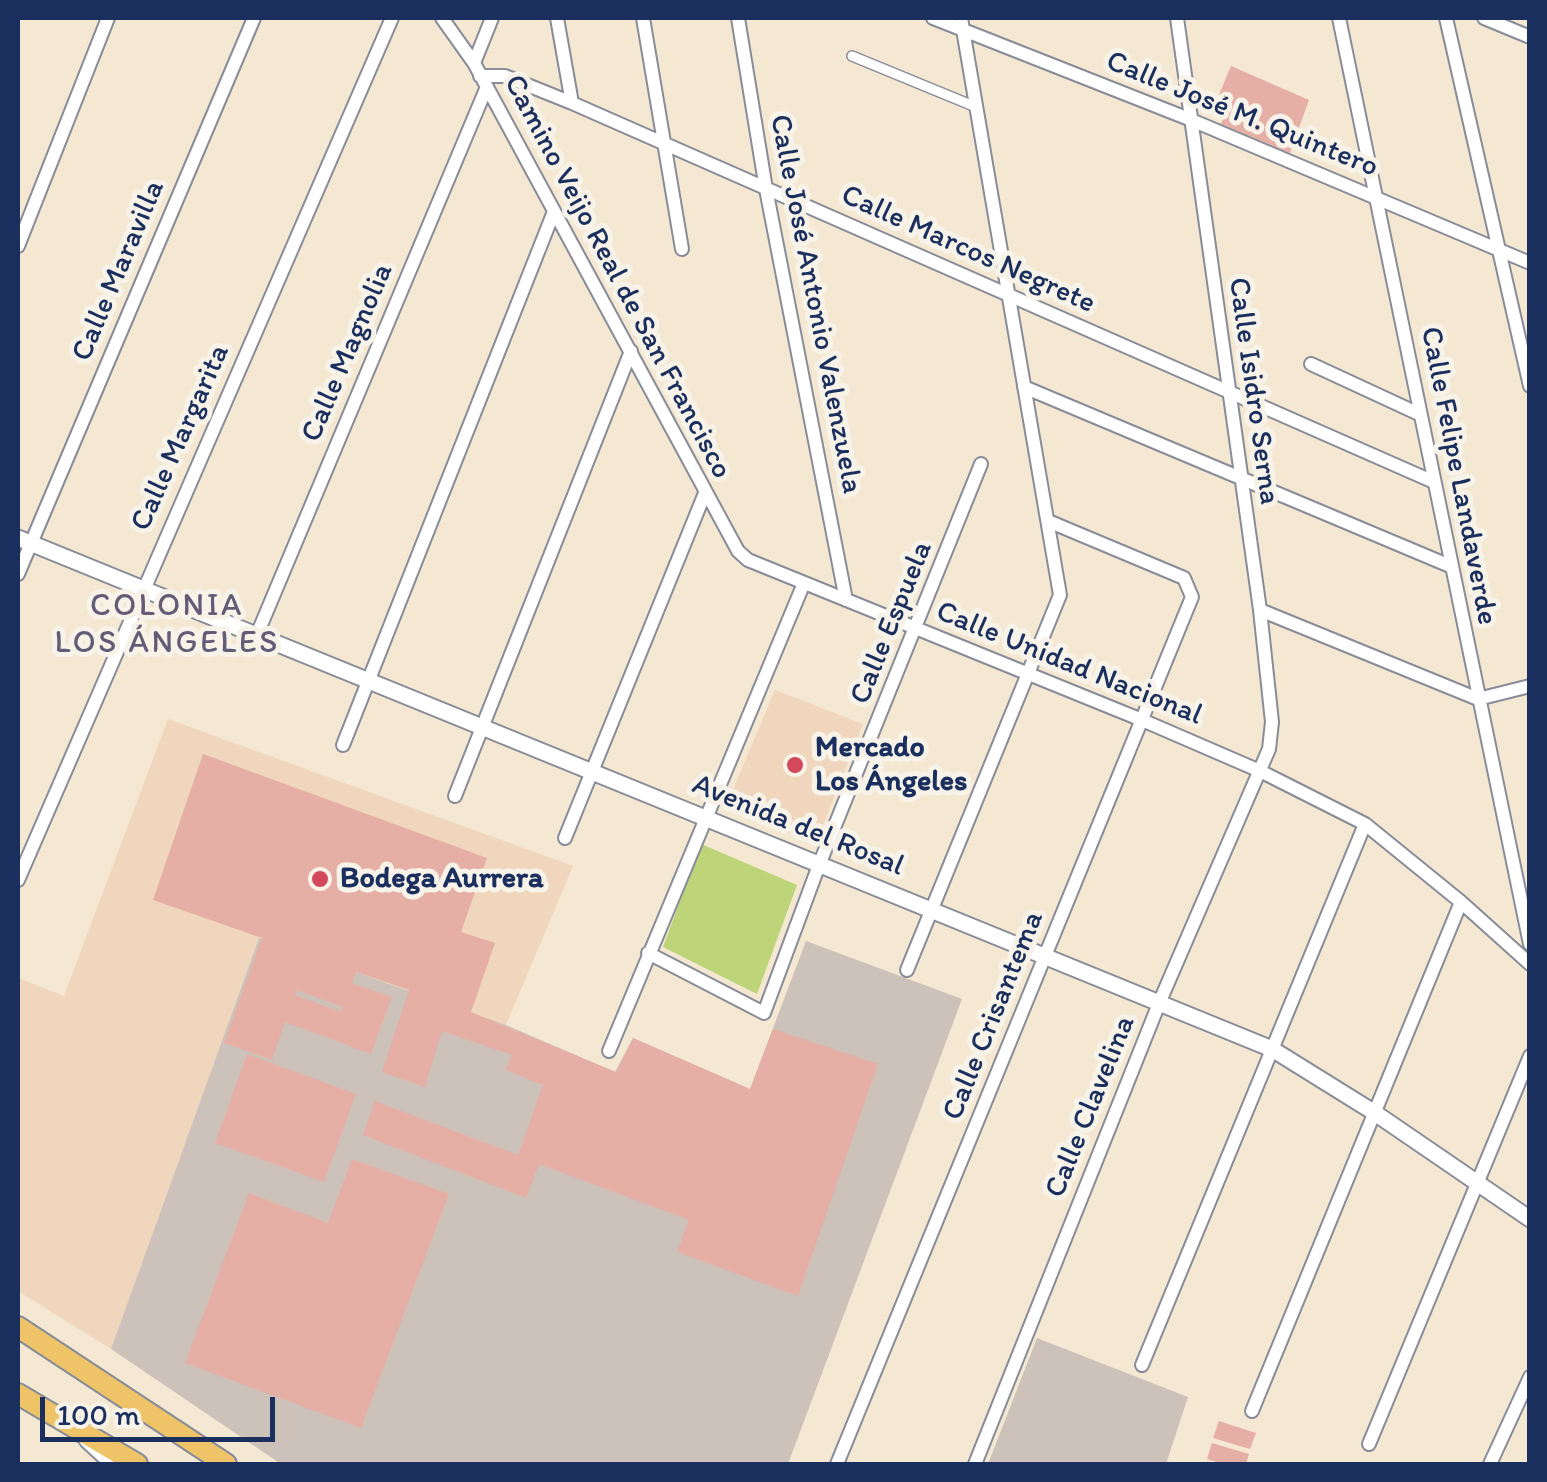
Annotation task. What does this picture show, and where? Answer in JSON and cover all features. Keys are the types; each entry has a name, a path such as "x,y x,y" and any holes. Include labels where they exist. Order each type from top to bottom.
{"main road":[{"path":"18,1327 226,1464"},
{"path":"18,1394 137,1464"}],"street":[{"path":"18,246 108,18"},
{"name":"Calle Maravilla","path":"18,574 24,541 254,18"},
{"name":"Calle Margarita","path":"18,880 392,18"},
{"name":"Camino Veijo Real de San Francisco","path":"442,18 480,76 738,552 748,560"},
{"name":"Calle Magnolia","path":"256,637 480,76 492,18"},
{"path":"557,18 572,103"},
{"path":"644,18 682,250"},
{"name":"Calle José Antonio Valenzuela","path":"738,18 766,189 846,600"},
{"name":"Calle José M. Quintero","path":"933,18 962,24 1530,263"},
{"name":"Calle Isidro Serna","path":"1177,18 1260,610 1272,722 1269,749 1260,771"},
{"name":"Calle Felipe Landaverde","path":"1338,18 1530,944"},
{"path":"1446,18 1530,386"},
{"path":"1484,18 1530,37"},
{"path":"906,970 1060,595 962,24"},
{"path":"852,56 976,107"},
{"name":"Calle Marcos Negrete","path":"480,76 505,76 572,103 1434,482"},
{"path":"342,745 553,214"},
{"path":"455,796 631,351"},
{"path":"1311,364 1419,414"},
{"path":"1024,387 1450,566"},
{"name":"Calle Espuela","path":"648,953 764,1013 981,464"},
{"path":"565,838 705,493"},
{"name":"Calle Crisantema","path":"837,1464 1192,597 1184,578 1048,521"},
{"name":"Avenida del Rosal","path":"24,541 1272,1049 1530,1219"},
{"name":"Calle Unidad Nacional","path":"748,560 1142,720 1260,771 1365,824 1530,964"},
{"path":"609,1051 804,583"},
{"path":"1260,610 1478,699 1530,686"},
{"name":"Calle Clavelina","path":"975,1464 1160,1002 1260,771"},
{"path":"1142,1365 1365,824"},
{"path":"1252,1411 1461,902"},
{"path":"1369,1444 1530,1056"},
{"path":"1490,1464 1530,1377"},
{"path":"73,1429 110,1464"}],"shaded area":[{"name":"Mercado Los Ángeles","path":"775,690 863,724 816,843 726,806"},
{"path":"168,719 573,866 506,1025 259,938 111,1349 18,1291 18,978 64,996"},
{"path":"259,938 506,1025 615,1072 633,1038 750,1089 806,941 962,999 788,1464 281,1464 111,1349"},
{"path":"1037,1338 1188,1397 1166,1464 988,1464"}],"green space":[{"path":"701,844 797,885 757,994 663,947"}],"building":[{"path":"1231,66 1309,100 1290,153 1221,124 1228,107 1216,102"},
{"path":"203,754 487,858 461,932 495,943 471,1012 616,1072 633,1038 750,1089 773,1029 878,1064 798,1296 677,1252 689,1220 539,1164 526,1198 363,1135 375,1101 518,1155 543,1085 506,1070 512,1055 442,1031 425,1087 382,1072 409,990 356,972 352,983 392,997 371,1054 285,1022 272,1060 224,1043 262,938 153,900","holes":["297,990 343,1007 341,1012 295,995"]},
{"path":"247,1054 356,1094 324,1182 215,1143"},
{"path":"352,1159 449,1194 361,1428 185,1363 249,1193 328,1223"},
{"path":"1219,1421 1256,1433 1250,1449 1213,1438"},
{"path":"1212,1443 1249,1454 1246,1464 1207,1459"}],"place":[{"name":"Mercado Los Ángeles","path":"795,765"},
{"name":"Bodega Aurrera","path":"320,879"}],"district":[{"name":"COLONIA LOS ÁNGELES","path":"167,626"}]}
